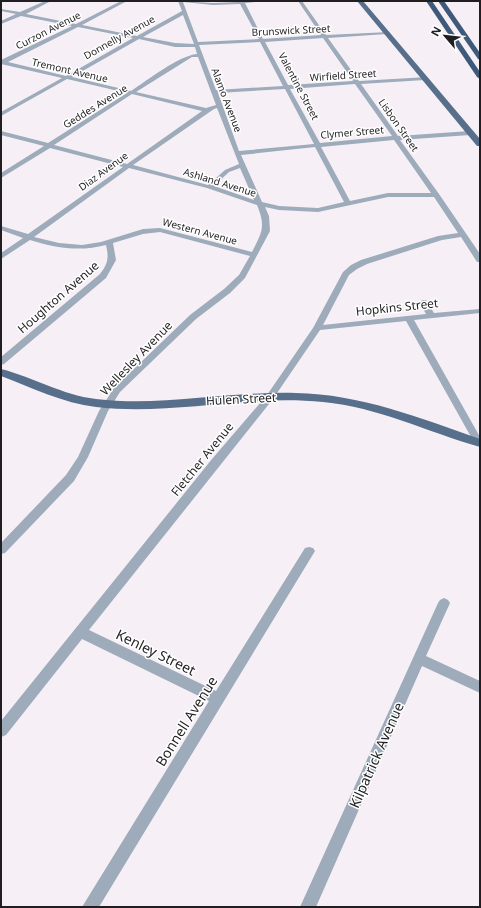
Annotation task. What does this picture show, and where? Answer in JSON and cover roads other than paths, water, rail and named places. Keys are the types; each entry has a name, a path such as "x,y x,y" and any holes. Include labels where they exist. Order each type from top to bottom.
{"highway":[{"path":"429,1 480,77"},
{"path":"441,1 480,58"}],"main road":[{"path":"360,1 480,144"},
{"name":"Hulen Street","path":"1,372 43,389 74,398 107,404 180,403 297,397 324,398 382,410 479,443"}],"street":[{"path":"1,23 49,1"},
{"name":"Curzon Avenue","path":"2,63 125,1"},
{"path":"182,2 213,4 263,1"},
{"name":"Lisbon Street","path":"300,1 395,138 437,195 480,260"},
{"name":"Alamo Avenue","path":"182,2 184,12 200,56 237,153 260,204"},
{"name":"Valentine Street","path":"241,2 348,203"},
{"name":"Brunswick Street","path":"1,10 184,46 387,33"},
{"name":"Donnelly Avenue","path":"1,114 184,12"},
{"name":"Geddes Avenue","path":"1,176 186,58 200,56"},
{"name":"Tremont Avenue","path":"2,63 206,110"},
{"name":"Wirfield Street","path":"214,92 425,78"},
{"name":"Diaz Avenue","path":"1,256 206,110 219,106"},
{"name":"Ashland Avenue","path":"1,133 209,188 260,204 290,209 307,210 331,208 348,203 395,194 437,195"},
{"name":"Clymer Street","path":"237,153 395,138 470,133"},
{"path":"209,188 228,171 243,165"},
{"name":"Wellesley Avenue","path":"1,550 70,478 78,467 107,404 117,390 193,317 227,291 242,276 266,231 265,216 260,204"},
{"name":"Western Avenue","path":"1,228 54,244 70,247 89,247 149,230 160,230 254,255"},
{"name":"Fletcher Avenue","path":"1,731 216,462 270,398 317,328 346,274 354,267 364,262 425,243 463,235"},
{"name":"Houghton Avenue","path":"1,362 103,276 113,264 114,259 109,242"},
{"path":"423,302 431,316"},
{"name":"Hopkins Street","path":"317,328 480,311"},
{"path":"408,318 479,443"},
{"name":"Bonnell Avenue","path":"90,907 309,551"},
{"name":"Kilpatrick Avenue","path":"308,907 444,603"},
{"name":"Kenley Street","path":"80,632 218,699"},
{"path":"419,660 480,687"}]}
